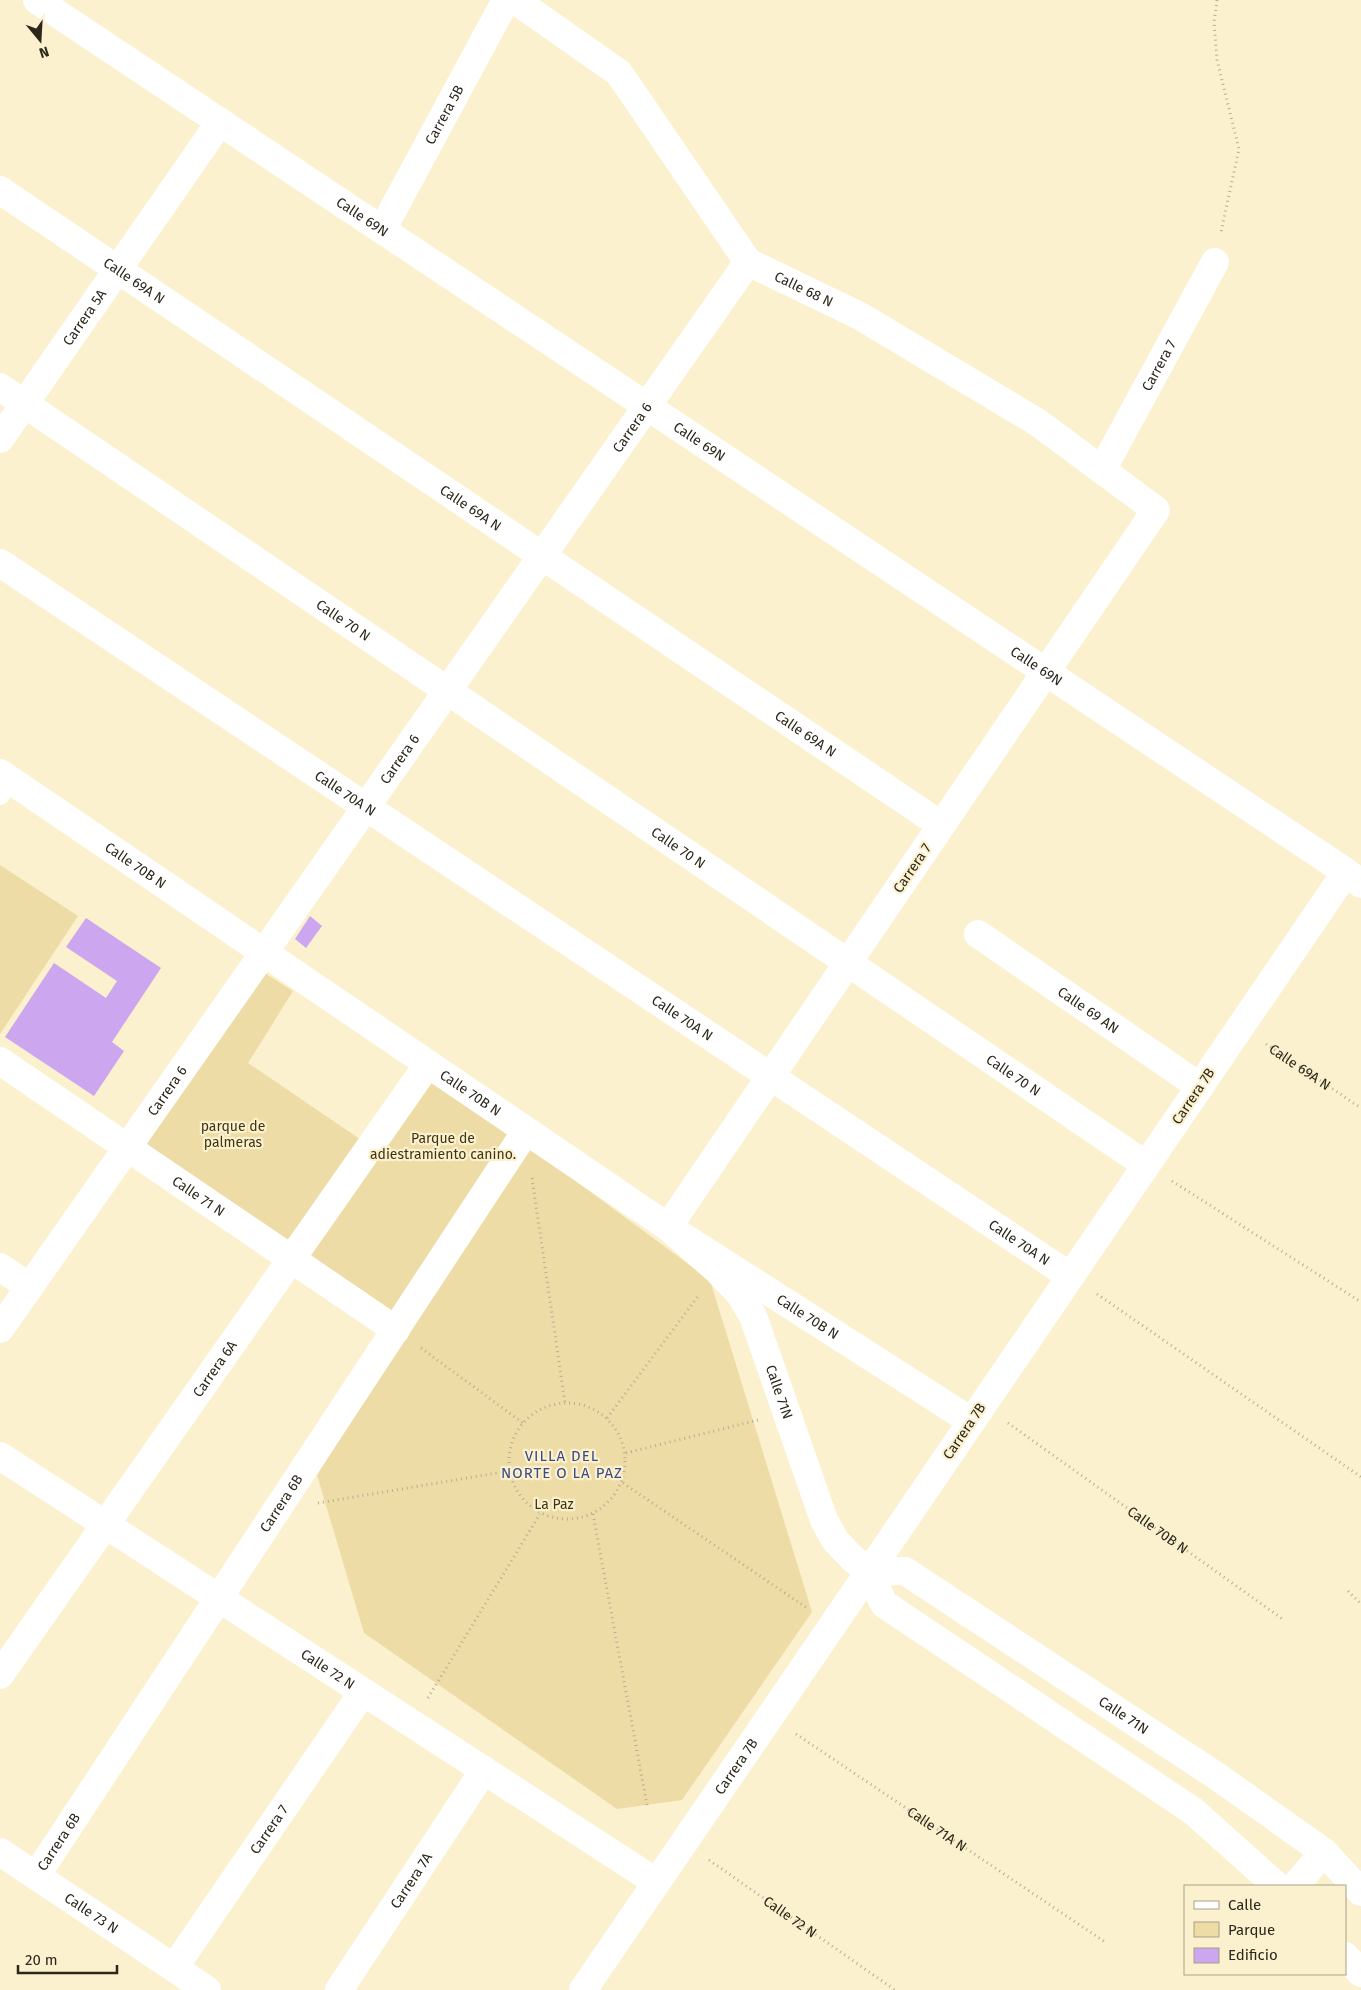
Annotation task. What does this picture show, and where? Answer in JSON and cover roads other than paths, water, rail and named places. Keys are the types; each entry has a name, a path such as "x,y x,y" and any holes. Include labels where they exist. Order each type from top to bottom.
{"street":[{"name":"Calle 69N","path":"37,0 1353,878"},
{"name":"Carrera 5B","path":"382,230 506,0"},
{"name":"Calle 68 N","path":"515,0 619,73 748,262 860,316 1037,422 1156,510"},
{"name":"Carrera 5A","path":"0,439 220,122"},
{"name":"Calle 69A N","path":"0,190 941,825"},
{"name":"Carrera 6","path":"0,1329 748,262"},
{"name":"Carrera 7","path":"1102,470 1215,262"},
{"name":"Calle 70 N","path":"0,387 1146,1165"},
{"name":"Carrera 7","path":"668,1227 1156,510"},
{"name":"Calle 70A N","path":"0,563 1070,1276"},
{"name":"Calle 70B N","path":"3,783 264,953 668,1227 977,1413"},
{"name":"Carrera 7B","path":"583,1990 1199,1086 1240,1027 1353,878"},
{"name":"Calle 69 AN","path":"978,934 1199,1086"},
{"name":"Calle 71 N","path":"0,1061 396,1330"},
{"name":"Carrera 6A","path":"0,1675 428,1064"},
{"name":"Carrera 6B","path":"36,1876 526,1131"},
{"name":"Calle 71N","path":"668,1227 718,1271 739,1293 752,1316 824,1520 840,1546 869,1572 884,1604 1193,1811 1276,1885"},
{"path":"0,1268 29,1288"},
{"name":"Calle 72 N","path":"0,1456 656,1882"},
{"name":"Calle 71N","path":"869,1572 905,1571 1218,1776 1324,1852 1361,1892"},
{"name":"Carrera 7","path":"174,1968 363,1692"},
{"name":"Carrera 7A","path":"339,1990 484,1770"},
{"name":"Calle 73 N","path":"0,1852 207,1990"},
{"path":"1296,1885 1324,1852"},
{"path":"1346,1957 1361,1973"}],"district":[{"name":"VILLA DEL NORTE O LA PAZ","path":"562,1464"}],"park label":[{"name":"parque de palmeras","path":"233,1134"},
{"name":"Parque de adiestramiento canino.","path":"443,1146"},
{"name":"La Paz","path":"554,1504"}]}
